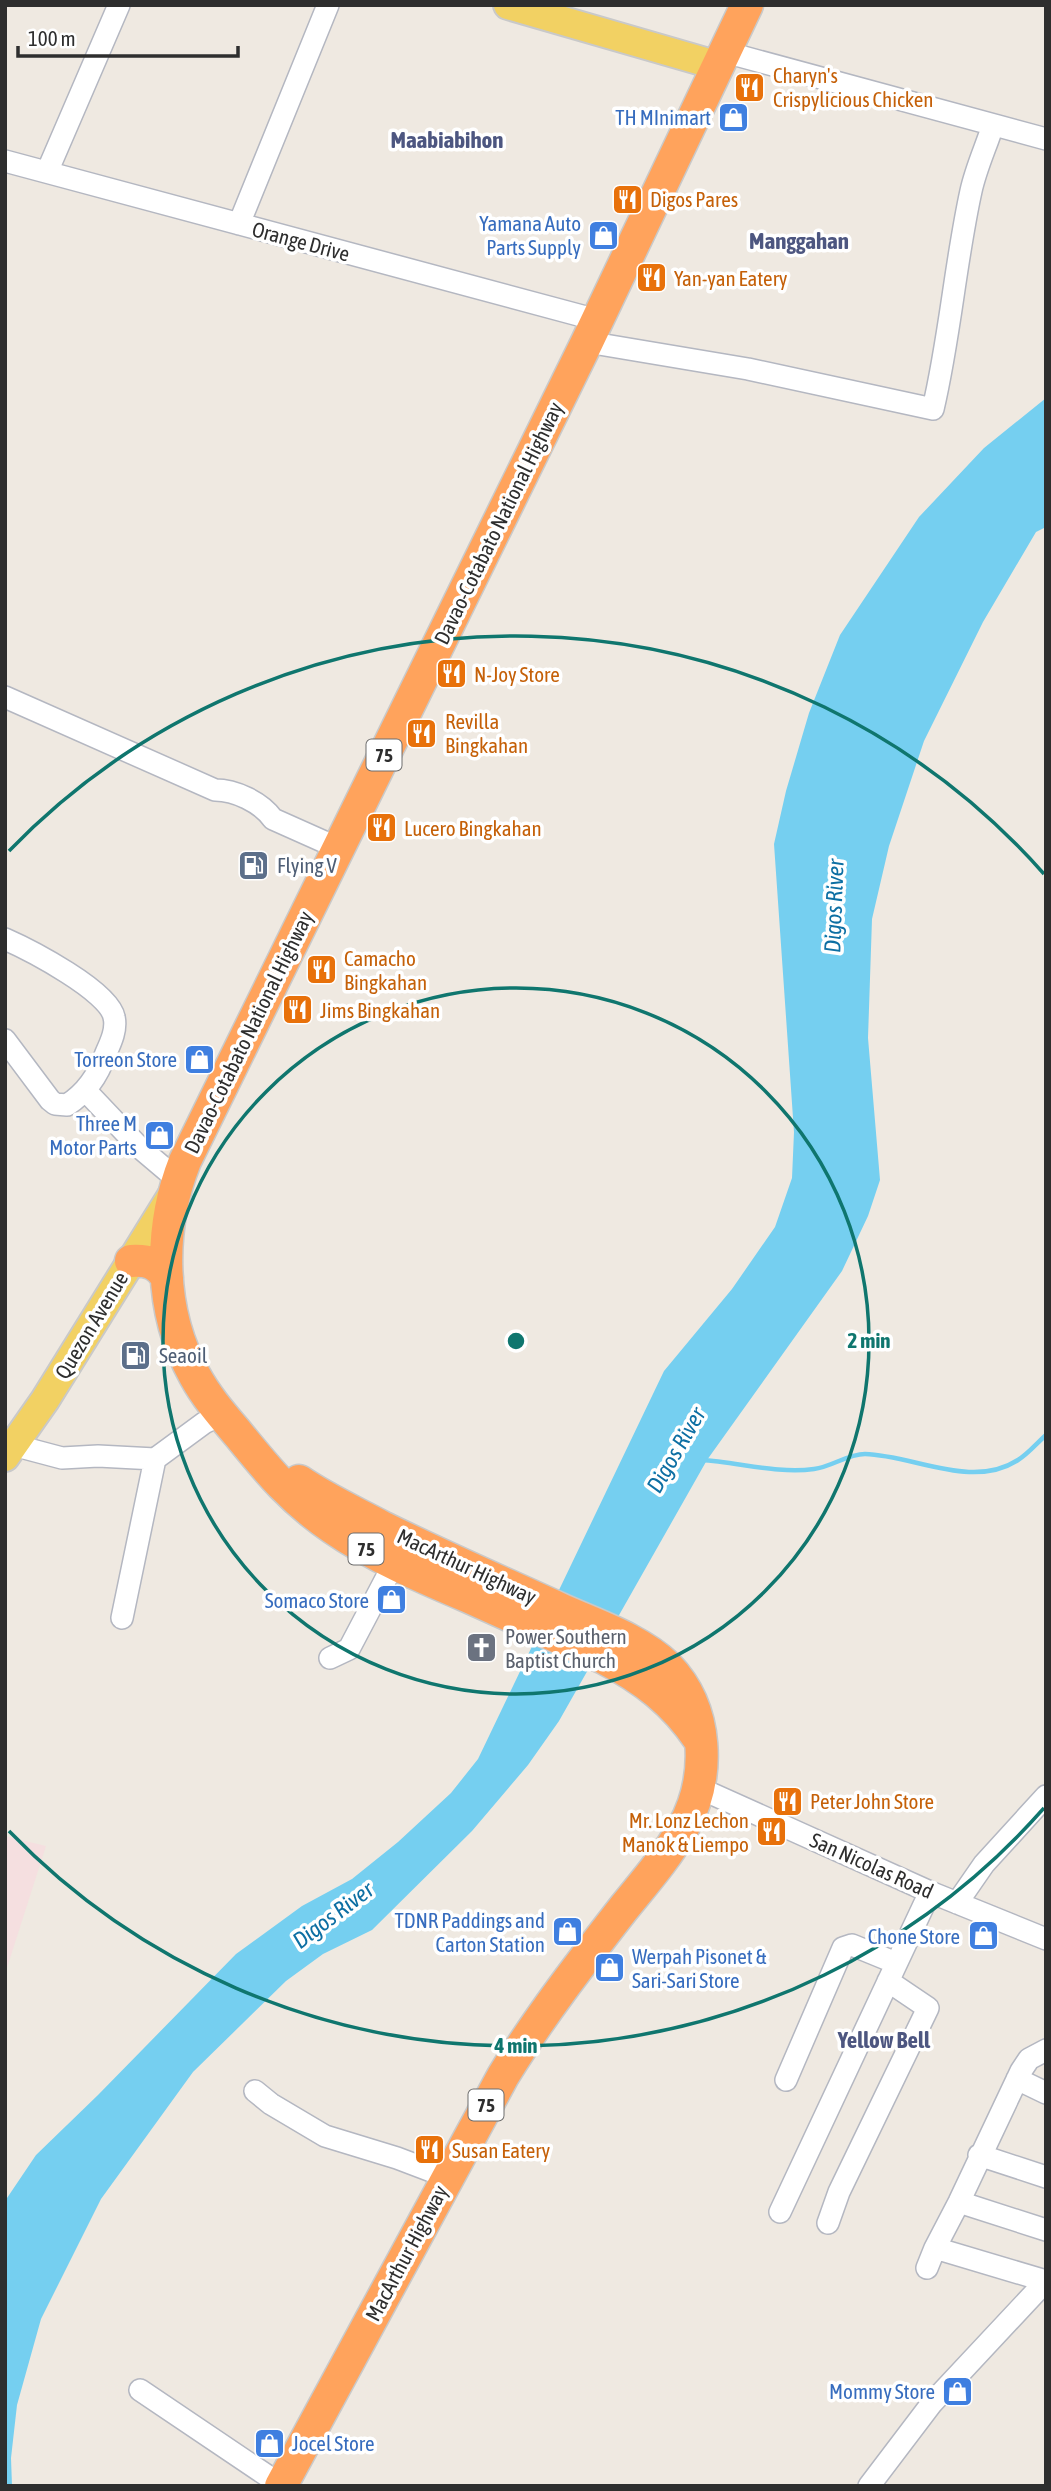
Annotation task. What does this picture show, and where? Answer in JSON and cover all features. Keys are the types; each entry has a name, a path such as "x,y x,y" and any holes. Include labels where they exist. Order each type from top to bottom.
{"highway":[{"name":"Davao-Cotabato National Highway","path":"176,1186 338,848 592,331 747,5"},
{"name":"MacArthur Highway","path":"176,1186 168,1222 167,1278 175,1322 184,1352 196,1378 230,1425 314,1491 401,1552 610,1646 651,1653 679,1680 691,1700 702,1753 699,1788 683,1829 524,2041 478,2118 281,2485"},
{"path":"131,1261 152,1263 162,1270 167,1278"}],"main road":[{"path":"508,5 722,59"},
{"name":"Quezon Avenue","path":"9,1451 46,1400 176,1186"}],"street":[{"path":"47,172 119,5"},
{"path":"239,224 328,5"},
{"path":"722,59 1046,139"},
{"name":"Orange Drive","path":"5,161 239,224 592,331 748,369 933,409 944,362 952,296 971,191 993,125"},
{"path":"5,697 215,790 221,803 260,820 273,819 338,848"},
{"path":"5,939 93,989 108,1003 114,1017 113,1034 101,1066 85,1090 67,1105 55,1104 5,1040"},
{"path":"85,1090 176,1186"},
{"path":"9,1451 62,1458 108,1456 155,1459 204,1423 230,1425"},
{"path":"122,1618 155,1459"},
{"path":"330,1658 349,1649 401,1552"},
{"name":"San Nicolas Road","path":"699,1788 930,1892 1046,1939"},
{"path":"957,1903 984,1864 1046,1796"},
{"path":"780,2212 930,1892"},
{"path":"786,2080 843,1948 852,1945 892,1972 928,2008 839,2192 828,2223"},
{"path":"1046,2050 1029,2059 1017,2079 931,2258 1046,2281"},
{"path":"1017,2079 1046,2093"},
{"path":"255,2091 271,2104 325,2136 397,2158 447,2178"},
{"path":"979,2155 1046,2177"},
{"path":"959,2202 1046,2230"},
{"path":"869,2486 932,2403 1046,2281"},
{"path":"140,2390 281,2485"}],"shaded area":[{"path":"5,1836 46,1846 5,1974"}],"water":[{"name":"Digos River","path":"1046,398 1046,527 1036,532 983,622 924,741 889,846 872,919 868,1038 880,1180 868,1216 842,1271 707,1460 559,1721 528,1765 472,1831 372,1930 323,1954 286,1981 193,2072 101,2199 41,2319 17,2405 11,2458 12,2486 5,2486 5,2201 36,2155 236,1954 302,1906 352,1879 398,1842 451,1793 478,1759 664,1371 732,1289 775,1227 792,1178 794,1132 774,844 809,713 840,635 919,517 984,448"}],"waterway":[{"path":"701,1460 800,1470 821,1468 865,1454 942,1469 981,1472 1018,1460 1046,1435"}],"place":[{"name":"Charyn's Crispylicious Chicken","path":"750,87"},
{"name":"TH MInimart","path":"734,117"},
{"name":"Digos Pares","path":"627,199"},
{"name":"Yamana Auto Parts Supply","path":"604,235"},
{"name":"Yan-yan Eatery","path":"651,278"},
{"name":"N-Joy Store","path":"451,674"},
{"name":"Revilla Bingkahan","path":"422,733"},
{"name":"Lucero Bingkahan","path":"381,828"},
{"name":"Flying V","path":"254,865"},
{"name":"Camacho Bingkahan","path":"321,970"},
{"name":"Jims Bingkahan","path":"297,1010"},
{"name":"Torreon Store","path":"200,1059"},
{"name":"Three M Motor Parts","path":"160,1135"},
{"name":"Seaoil","path":"136,1355"},
{"name":"Somaco Store","path":"392,1600"},
{"name":"Power Southern Baptist Church","path":"482,1648"},
{"name":"Peter John Store","path":"787,1801"},
{"name":"Mr. Lonz Lechon Manok & Liempo","path":"772,1832"},
{"name":"TDNR Paddings and Carton Station","path":"568,1932"},
{"name":"Chone Store","path":"983,1936"},
{"name":"Werpah Pisonet & Sari-Sari Store","path":"609,1968"},
{"name":"Susan Eatery","path":"429,2150"},
{"name":"Mommy Store","path":"958,2391"},
{"name":"Jocel Store","path":"269,2443"}],"district":[{"name":"Maabiabihon","path":"447,140"},
{"name":"Manggahan","path":"799,241"},
{"name":"Yellow Bell","path":"884,2040"}]}
